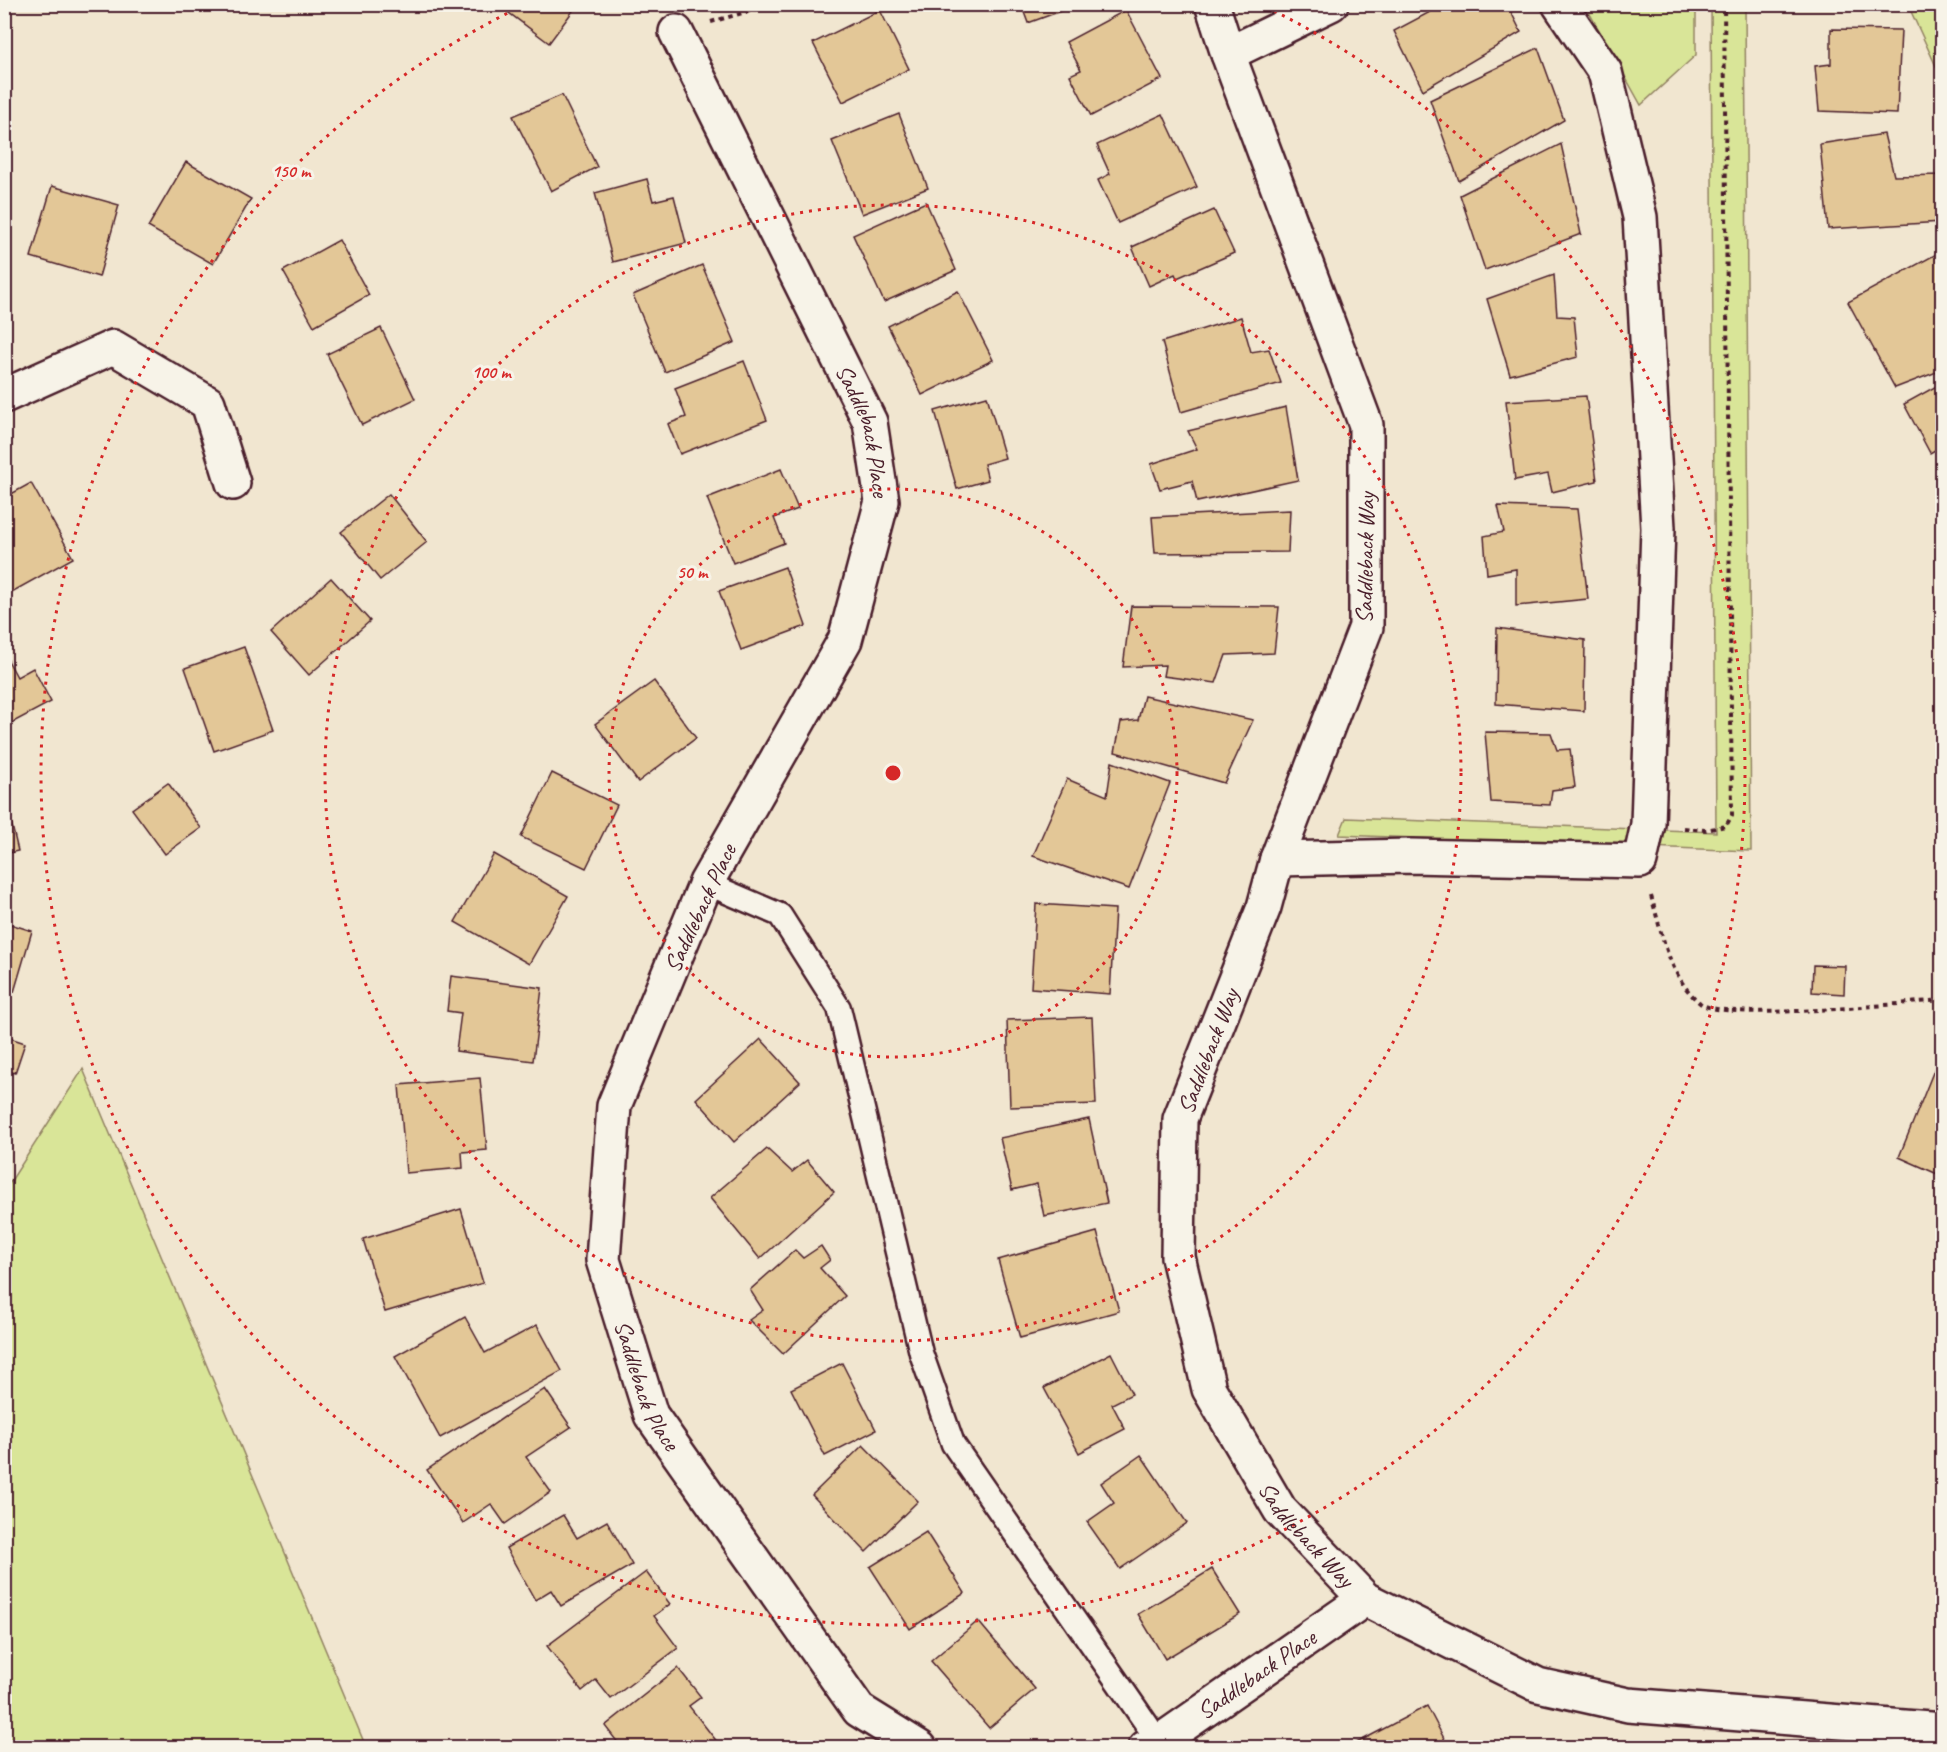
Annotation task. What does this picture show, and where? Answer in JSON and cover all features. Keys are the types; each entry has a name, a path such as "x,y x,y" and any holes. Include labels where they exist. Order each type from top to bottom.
{"street":[{"name":"Saddleback Way","path":"1212,4 1228,54 1366,425 1366,627 1277,859 1264,907 1180,1119 1178,1257 1209,1389 1280,1510 1365,1599 1538,1684 1628,1706 1942,1730"},
{"path":"1228,54 1331,4"},
{"path":"1277,859 1423,856 1640,861 1648,824 1658,528 1640,217 1605,72 1559,4"},
{"name":"Saddleback Place","path":"676,32 870,422 882,501 845,640 706,883 614,1106 603,1260 651,1414 859,1710 920,1748"},
{"path":"4,396 113,347 208,403 233,483"},
{"name":"Saddleback Place","path":"1152,1745 1365,1599"}],"lane":[{"path":"706,883 780,915 839,1008 921,1353 953,1444 1152,1745"}],"path":[{"path":"676,32 774,4"},
{"path":"1648,824 1716,829 1726,826 1732,815 1724,4"},
{"path":"1918,4 1942,9"},
{"path":"1640,861 1674,971 1701,1005 1748,1014 1942,1000"}],"green space":[{"path":"1585,5 1696,5 1696,55 1641,105"},
{"path":"1711,5 1745,5 1751,851 1339,835 1346,818 1716,832"},
{"path":"1908,5 1942,5 1942,77 1941,77"},
{"path":"83,1069 366,1747 5,1747 5,1190"}],"building":[{"path":"497,4 578,4 549,43"},
{"path":"1021,4 1080,4 1028,23"},
{"path":"1445,4 1507,4 1521,32 1423,90 1394,31"},
{"path":"880,10 909,69 843,102 813,43"},
{"path":"1126,10 1162,79 1091,116 1070,75 1081,70 1066,42"},
{"path":"1831,29 1901,30 1897,114 1819,111 1815,66 1831,64"},
{"path":"1538,48 1564,120 1459,181 1430,100"},
{"path":"562,95 597,167 551,191 513,116"},
{"path":"899,114 928,188 862,214 832,141"},
{"path":"1163,114 1197,187 1118,223 1098,180 1110,174 1097,145"},
{"path":"1884,134 1894,176 1942,175 1942,222 1828,229 1820,144"},
{"path":"1561,144 1581,234 1485,270 1460,195"},
{"path":"186,162 251,199 213,264 148,227"},
{"path":"647,179 653,201 674,196 686,243 613,262 595,193"},
{"path":"52,186 119,205 99,277 31,257"},
{"path":"926,202 956,270 884,302 853,235"},
{"path":"1214,210 1234,253 1177,278 1175,274 1149,286 1132,247"},
{"path":"339,240 369,295 314,326 283,271"},
{"path":"1940,252 1942,258 1942,370 1895,388 1848,302"},
{"path":"702,265 735,342 665,372 633,295"},
{"path":"1554,275 1557,316 1574,317 1578,357 1510,375 1487,299"},
{"path":"958,291 993,360 922,395 888,326"},
{"path":"1241,317 1251,352 1269,349 1281,383 1181,412 1162,342"},
{"path":"381,328 415,399 362,425 327,354"},
{"path":"744,361 767,420 680,454 668,424 686,417 675,388"},
{"path":"1942,383 1942,446 1930,453 1904,404"},
{"path":"987,396 1005,458 984,464 988,480 957,489 935,411"},
{"path":"1586,396 1597,481 1552,492 1548,474 1515,480 1506,401"},
{"path":"1286,407 1298,480 1197,502 1192,481 1160,489 1151,464 1197,449 1188,431"},
{"path":"781,469 798,509 774,518 784,543 733,563 707,498"},
{"path":"31,483 73,558 10,593 4,582 4,498"},
{"path":"389,494 427,542 380,580 341,532"},
{"path":"1498,506 1577,509 1588,599 1516,606 1516,569 1487,574 1484,536 1504,532"},
{"path":"1290,510 1288,552 1155,553 1152,517"},
{"path":"785,567 806,626 741,650 719,591"},
{"path":"331,578 370,621 309,675 271,632"},
{"path":"1131,606 1279,607 1274,653 1226,655 1216,683 1163,676 1165,665 1123,667"},
{"path":"1497,628 1585,640 1584,711 1496,704"},
{"path":"244,647 273,730 214,751 185,668"},
{"path":"4,653 17,677 33,668 51,702 4,727"},
{"path":"654,681 696,738 638,782 595,724"},
{"path":"1144,696 1253,720 1224,783 1115,752 1121,722 1138,720"},
{"path":"1485,732 1551,733 1557,750 1570,749 1575,787 1552,790 1550,805 1491,802"},
{"path":"1112,762 1170,783 1129,889 1033,856 1067,779 1107,796"},
{"path":"552,773 617,805 586,868 521,837"},
{"path":"168,783 201,828 165,854 132,809"},
{"path":"4,792 18,851 4,854"},
{"path":"494,854 568,896 529,964 455,922"},
{"path":"1036,904 1115,909 1110,994 1031,988"},
{"path":"4,922 32,931 14,992 4,989"},
{"path":"1813,965 1845,966 1844,994 1812,992"},
{"path":"451,976 542,988 533,1061 456,1051 461,1013 447,1011"},
{"path":"1092,1017 1096,1104 1010,1107 1007,1020"},
{"path":"4,1036 25,1043 15,1073 4,1070"},
{"path":"761,1039 800,1082 734,1142 696,1099"},
{"path":"1936,1065 1942,1068 1942,1176 1899,1157"},
{"path":"480,1078 487,1150 462,1152 463,1168 406,1173 399,1085"},
{"path":"1089,1119 1107,1203 1044,1216 1037,1184 1012,1190 1000,1138"},
{"path":"767,1149 792,1172 807,1160 834,1192 760,1259 710,1198"},
{"path":"461,1209 483,1283 385,1312 363,1239"},
{"path":"1097,1232 1119,1311 1020,1338 998,1260"},
{"path":"821,1246 830,1260 820,1268 845,1296 783,1354 749,1320 763,1310 750,1290 795,1250 803,1258"},
{"path":"465,1317 485,1353 537,1325 562,1371 440,1438 395,1356"},
{"path":"1111,1353 1132,1394 1112,1404 1125,1429 1079,1453 1044,1388"},
{"path":"842,1363 876,1430 825,1456 791,1389"},
{"path":"545,1389 571,1427 526,1457 551,1492 505,1524 491,1504 463,1523 427,1470"},
{"path":"863,1445 918,1501 866,1552 812,1495"},
{"path":"1141,1455 1187,1523 1120,1569 1087,1522 1114,1503 1101,1483"},
{"path":"563,1515 577,1538 607,1521 632,1565 561,1606 551,1590 535,1600 506,1548"},
{"path":"926,1532 965,1593 910,1629 870,1567"},
{"path":"1212,1569 1240,1614 1165,1659 1138,1614"},
{"path":"646,1572 670,1604 654,1616 678,1648 611,1699 596,1680 582,1691 547,1646"},
{"path":"978,1621 1035,1689 989,1728 931,1661"},
{"path":"678,1668 701,1697 689,1706 718,1743 712,1748 622,1748 605,1726"},
{"path":"1427,1706 1449,1748 1347,1748"}]}
